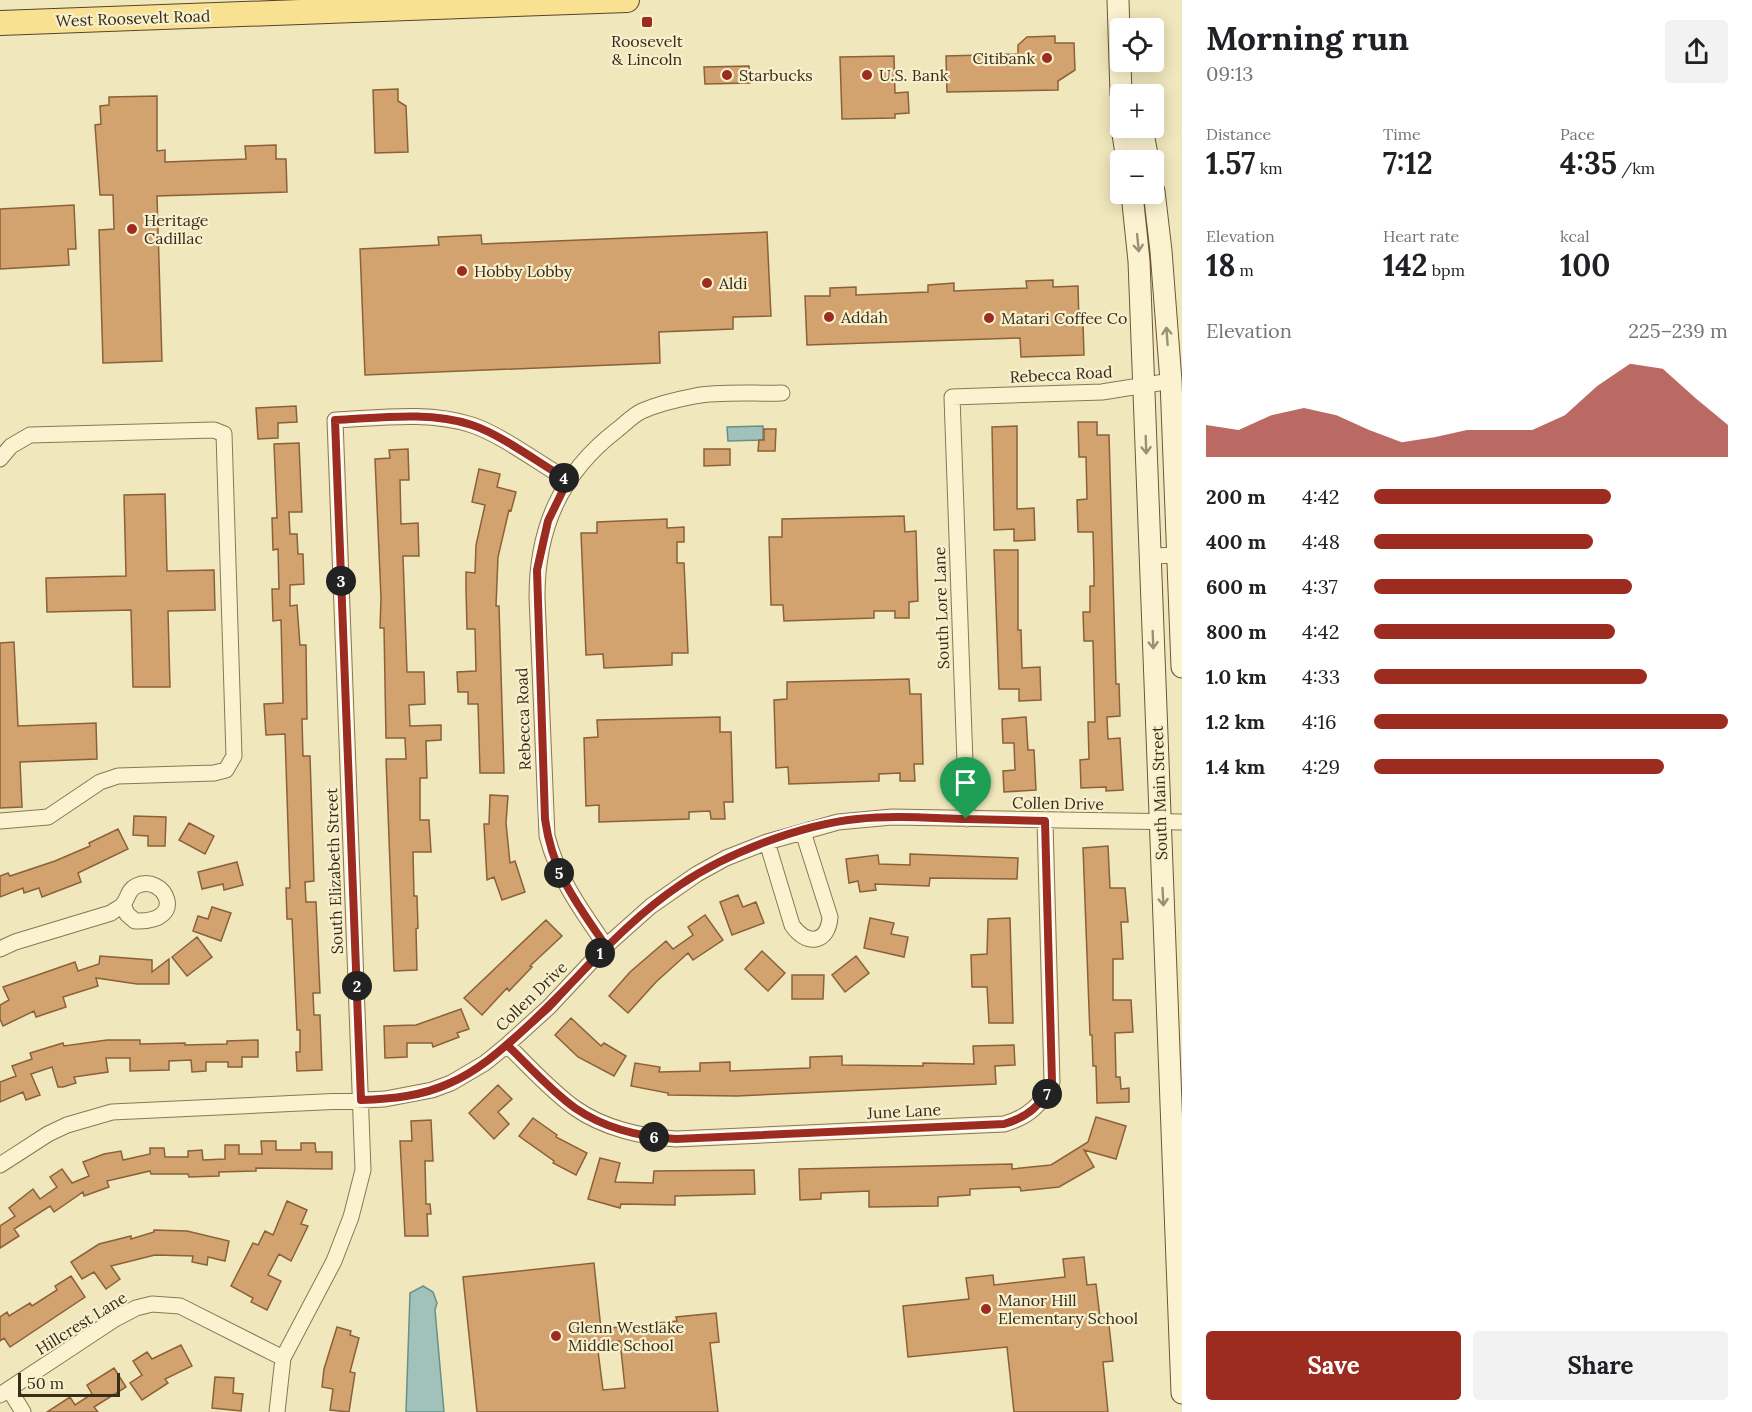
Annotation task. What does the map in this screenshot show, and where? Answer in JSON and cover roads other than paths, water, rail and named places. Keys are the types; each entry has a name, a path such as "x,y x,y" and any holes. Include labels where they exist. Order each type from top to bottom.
{"main road":[{"name":"West Roosevelt Road","path":"0,23 627,0"}],"street":[{"path":"1118,0 1119,18"},
{"name":"South Main Street","path":"1133,204 1139,261 1150,556 1172,823 1182,1393"},
{"path":"1156,204 1171,381 1180,555 1182,668"},
{"name":"Rebecca Road","path":"952,397 1102,392 1171,381"},
{"name":"Rebecca Road","path":"606,946 568,890 559,872 552,854 545,819 537,570 548,521 568,480 604,440 641,411 696,395 783,393"},
{"name":"South Lore Lane","path":"952,397 966,819"},
{"name":"South Elizabeth Street","path":"277,1412 283,1358 334,1262 351,1217 363,1170 335,420 402,417 473,425 568,480"},
{"path":"0,459 11,446 30,435 214,430 224,434 234,756 226,770 214,773 118,776 100,782 48,817 0,821"},
{"path":"1150,556 1180,555"},
{"name":"Collen Drive","path":"0,1165 48,1134 89,1118 112,1112 361,1100 410,1095 452,1083 485,1063 507,1045 549,1007 606,946 678,886 726,858 767,842 858,819 1172,823"},
{"name":"June Lane","path":"507,1045 575,1108 615,1127 658,1138 688,1139 1004,1124 1022,1119 1047,1095 1052,1082 1045,821"},
{"path":"767,842 792,925 798,934 807,939 817,939 825,934 830,917 803,832"},
{"path":"0,949 15,942 111,913 123,904"},
{"name":"Hillcrest Lane","path":"4,1392 115,1319 136,1308 152,1304 180,1306 283,1358"},
{"path":"4,1392 23,1412"}],"water":[{"path":"763,426 763,440 728,441 727,427"},
{"path":"423,1286 433,1292 437,1303 435,1310 444,1412 406,1412 410,1293"}],"place":[{"name":"Roosevelt & Lincoln","path":"647,22"},
{"name":"Citibank","path":"1047,58"},
{"name":"Starbucks","path":"727,75"},
{"name":"U.S. Bank","path":"867,75"},
{"name":"Heritage Cadillac","path":"132,229"},
{"name":"Hobby Lobby","path":"462,271"},
{"name":"Aldi","path":"707,283"},
{"name":"Addah","path":"829,317"},
{"name":"Matari Coffee Co","path":"989,318"},
{"name":"Manor Hill Elementary School","path":"986,1309"},
{"name":"Glenn Westlake Middle School","path":"556,1336"}]}
